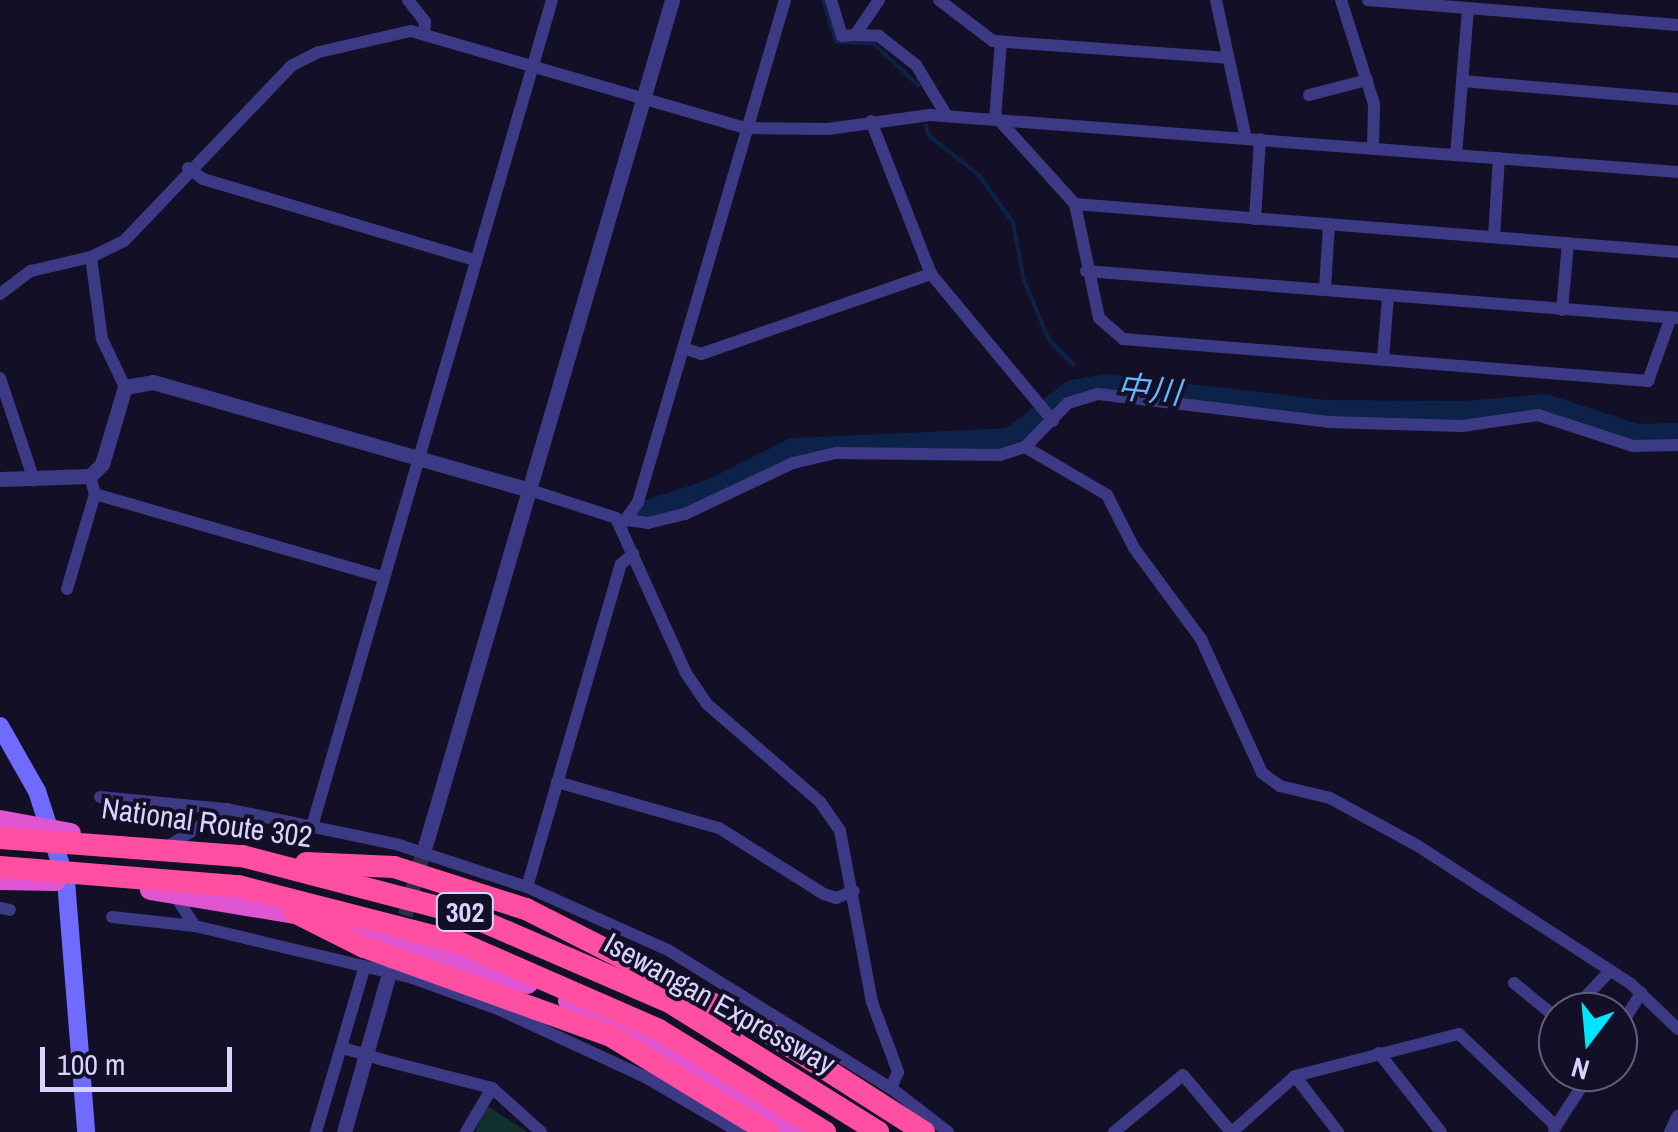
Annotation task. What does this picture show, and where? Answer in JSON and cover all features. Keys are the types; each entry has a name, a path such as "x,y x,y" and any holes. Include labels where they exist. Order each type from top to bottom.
{"highway":[{"name":"National Route 302","path":"0,820 50,832 173,843 306,863 486,919 619,972 882,1132"},
{"name":"Isewangan Expressway","path":"0,838 242,856 468,915 671,1003 882,1132"},
{"path":"306,863 394,867 463,887 656,971 813,1059 924,1132"},
{"name":"Isewangan Expressway","path":"0,866 238,886 460,943 658,1030 825,1132"},
{"name":"302","path":"0,880 66,881 172,892 294,912 470,961 558,996 796,1132"},
{"path":"294,912 364,947 610,1036 768,1132"}],"main road":[{"path":"0,726 21,757 66,881 86,1132"}],"street":[{"path":"408,0 424,22 424,34"},
{"path":"313,824 552,0"},
{"path":"426,843 672,0"},
{"path":"785,0 682,348 624,522 633,554 686,673 708,704 820,802 840,831 872,1002 898,1072 891,1088"},
{"path":"831,0 842,36 879,36 916,66 947,116"},
{"path":"855,36 879,0"},
{"path":"939,0 1001,41 1228,58"},
{"path":"1216,0 1228,58 1253,139 1255,219"},
{"path":"1341,0 1374,104 1373,149"},
{"path":"1368,0 1678,26"},
{"path":"1456,155 1468,8"},
{"path":"0,294 31,271 91,258 141,226 188,168 269,85 308,56 411,30 745,128 828,129 871,121 947,116 1678,172"},
{"path":"1001,41 997,119 1074,204 1086,271 1099,318 1123,339 1648,381 1674,318 1086,271"},
{"path":"1310,96 1366,80"},
{"path":"1462,81 1678,99"},
{"path":"871,121 931,274 1053,420"},
{"path":"1494,238 1500,158"},
{"path":"188,168 202,178 475,260"},
{"path":"1074,204 1678,252"},
{"path":"1325,288 1329,225"},
{"path":"1562,310 1568,243"},
{"path":"0,479 90,476 102,464 126,386 102,339 91,258"},
{"path":"682,348 701,354 931,274"},
{"path":"1383,359 1388,295"},
{"path":"0,378 34,480"},
{"path":"126,386 153,382 604,509 624,522 648,523 684,514 824,455 985,457 1025,448 1068,403 1098,394 1328,422 1462,426 1538,415 1633,446 1678,445"},
{"path":"1025,448 1108,496 1124,533 1201,639 1262,773 1280,786 1330,798 1418,846 1610,971 1642,994 1678,1029"},
{"path":"66,589 94,494 90,476"},
{"path":"94,494 383,577"},
{"path":"527,886 621,564 633,554"},
{"path":"557,782 720,828 824,894 836,898 854,891"},
{"path":"100,796 227,809 313,824 527,886 668,950 891,1088 948,1132"},
{"path":"173,843 227,809"},
{"path":"172,892 195,926"},
{"path":"112,917 195,926 430,984 576,1042 739,1132"},
{"path":"316,1132 365,966"},
{"path":"1590,992 1610,971"},
{"path":"344,1132 387,980"},
{"path":"1514,983 1538,1003"},
{"path":"1638,1000 1642,994"},
{"path":"1114,1132 1183,1075 1232,1132 1295,1076 1464,1035 1554,1129 1578,1092"},
{"path":"343,1048 492,1088 541,1132"},
{"path":"1379,1053 1441,1132"},
{"path":"1295,1076 1338,1132"},
{"path":"466,1132 492,1088"},
{"path":"1671,1132 1678,1117"}],"green space":[{"path":"487,1106 525,1130 526,1132 475,1132"}],"waterway":[{"path":"823,0 836,42 873,43 918,85"},
{"path":"926,125 929,136 979,175 1013,223 1024,280 1049,340 1074,365"},
{"name":"中川","path":"645,512 709,491 793,449 1010,439 1072,391 1105,385 1325,411 1464,412 1545,405 1636,435 1678,434"}],"tunnel":[{"path":"399,937 426,843"}]}
